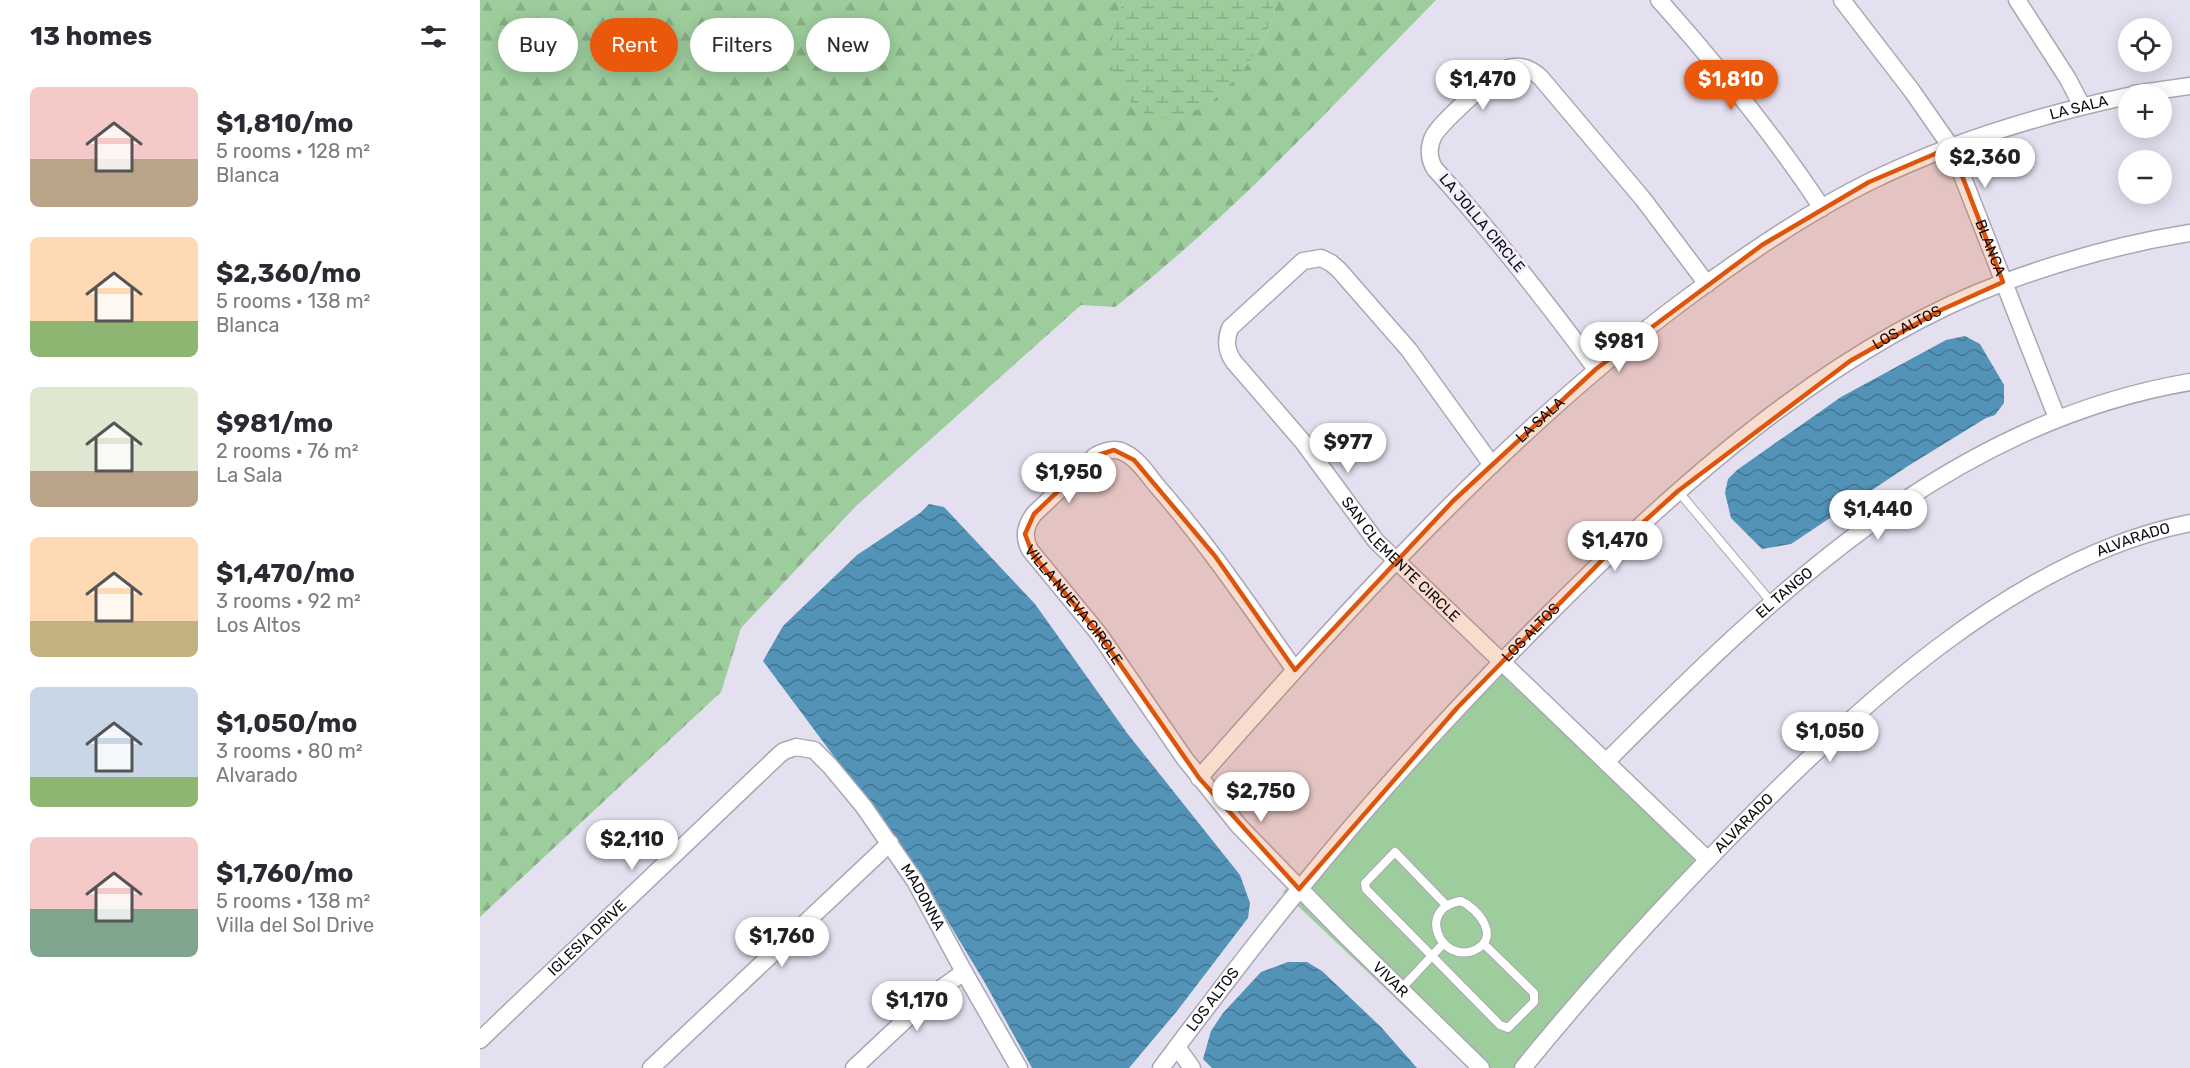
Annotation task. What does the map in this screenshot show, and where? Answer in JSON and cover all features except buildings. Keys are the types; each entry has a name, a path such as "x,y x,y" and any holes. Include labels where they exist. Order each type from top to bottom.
{"street":[{"path":"1659,0 1748,105 1822,208"},
{"name":"BLANCA","path":"1842,0 1912,91 1950,147 2056,418"},
{"path":"2016,0 2068,79 2082,106"},
{"name":"LA JOLLA CIRCLE","path":"1596,369 1540,292 1476,214 1435,169 1431,160 1430,145 1434,135 1497,74 1509,68 1521,67 1541,78 1636,189 1707,284"},
{"path":"2172,89 2190,86"},
{"name":"LA SALA","path":"1199,778 1294,670 1453,501 1596,369 1707,284 1762,244 1880,177 1950,147 2056,112 2118,98"},
{"name":"LOS ALTOS","path":"1161,1068 1299,889 1395,777 1502,661 1609,553 1678,491 1771,417 1850,361 1941,310 2003,282 2112,249 2190,234"},
{"name":"SAN CLEMENTE CIRCLE","path":"1492,465 1409,350 1339,270 1326,260 1315,258 1297,265 1230,328 1227,349 1234,362 1304,442 1368,531 1708,860"},
{"name":"EL TANGO","path":"1606,762 1700,668 1772,603 1862,531 1929,484 1975,457 2056,418 2107,401 2190,382"},
{"name":"VILLA NUEVA CIRCLE","path":"1199,778 1099,634 1030,550 1025,534 1028,521 1034,514 1095,456 1107,450 1125,453 1175,506 1215,556 1294,670"},
{"name":"ALVARADO","path":"1523,1068 1614,960 1765,801 1857,714 1912,669 1989,612 2025,589 2097,553 2141,536 2190,523"},
{"name":"MADONNA","path":"803,747 814,750 831,766 890,843 915,881 1019,1068"},
{"name":"IGLESIA DRIVE","path":"480,1040 779,755 790,748 803,747"},
{"path":"1199,778 1239,826 1299,889"},
{"path":"651,1068 890,843"},
{"name":"VIVAR","path":"1299,889 1481,1068"},
{"path":"854,1068 933,994 964,972"},
{"path":"1177,1047 1192,1068"}],"lane":[{"path":"1678,491 1772,603"},
{"path":"1447,906 1395,852 1365,883 1366,889 1500,1025 1508,1028 1534,1002 1534,993 1484,944"},
{"path":"1461,901 1468,904 1486,923 1487,933 1484,944 1475,950 1461,952 1443,944 1436,932 1436,920 1442,909 1451,902 1461,901"},
{"path":"1401,989 1443,944"}],"highlighted area":[{"path":"1951,147 2003,282 1941,310 1850,361 1678,491 1609,553 1457,708 1299,889 1199,778 1099,634 1033,555 1025,534 1034,514 1095,456 1114,450 1134,460 1215,556 1295,670 1453,501 1596,369 1762,245 1869,182"}],"green space":[{"path":"480,0 1125,0 1117,13 1210,103 1241,73 1261,45 1275,12 1271,0 1436,0 1281,159 1158,272 1115,307 1081,305 856,506 741,628 721,692 480,917"},
{"path":"1125,0 1271,0 1275,12 1261,45 1241,73 1210,103 1180,119 1151,118 1132,104 1113,77 1111,45 1117,13"},
{"path":"1496,660 1714,859 1532,1068 1469,1068 1283,892"}],"water":[{"path":"1965,336 1980,344 2004,385 2004,403 1995,415 1986,418 1908,466 1791,544 1762,549 1731,518 1725,493 1728,479 1737,470 1841,397 1946,340"},
{"path":"929,504 944,507 1035,604 1127,733 1240,875 1250,903 1248,918 1177,1011 1129,1068 1032,1068 985,983 911,860 763,661 783,626 857,555 920,513"},
{"path":"1288,962 1307,962 1322,971 1381,1027 1417,1068 1212,1068 1203,1059 1211,1031 1223,1013 1261,972"}]}
